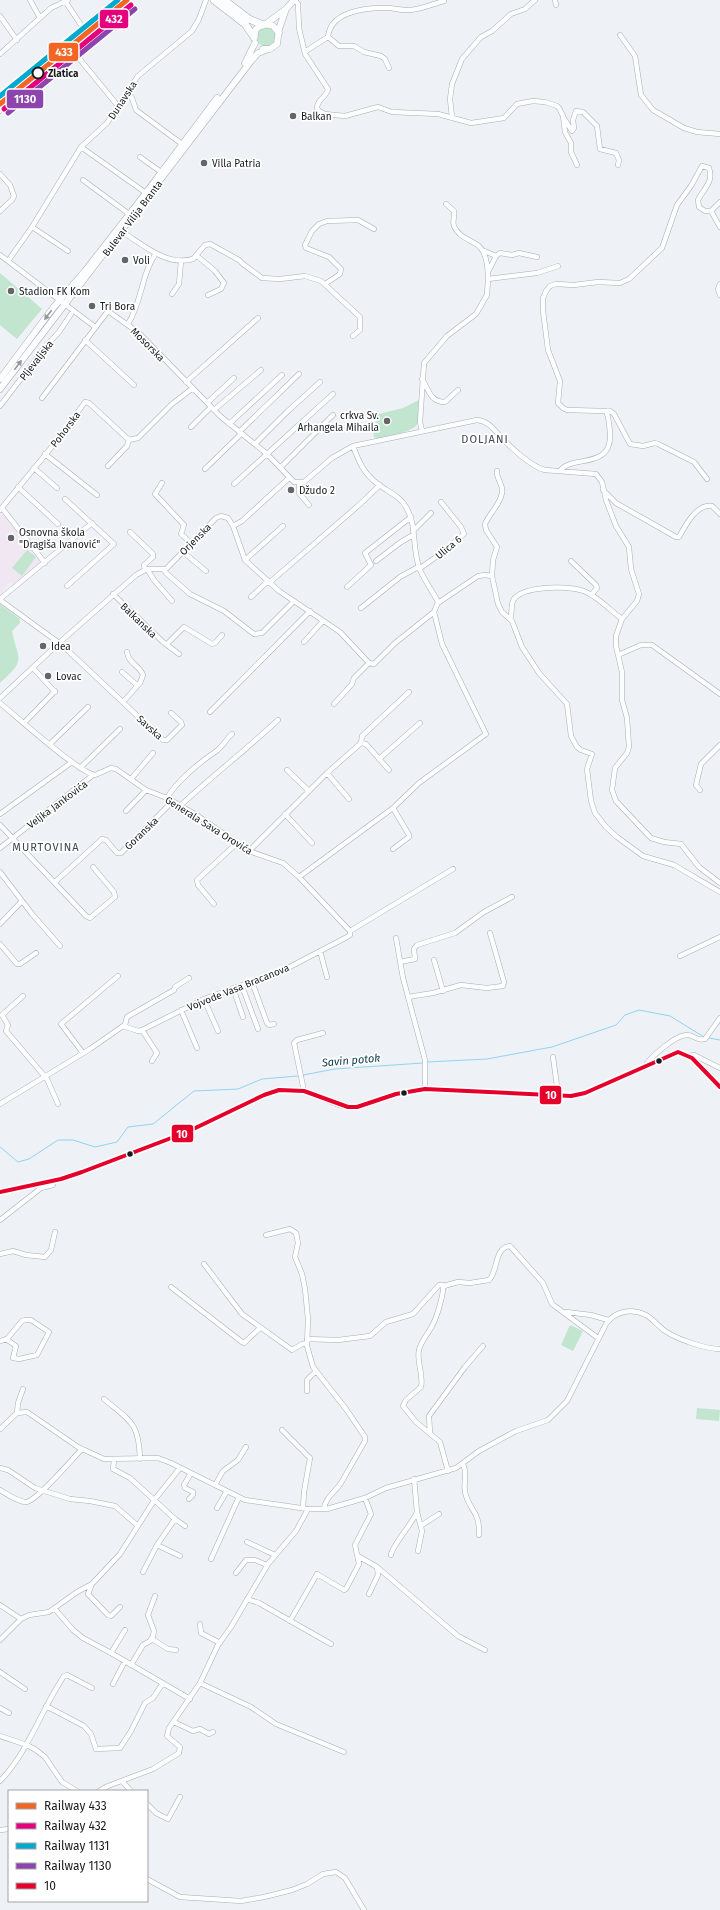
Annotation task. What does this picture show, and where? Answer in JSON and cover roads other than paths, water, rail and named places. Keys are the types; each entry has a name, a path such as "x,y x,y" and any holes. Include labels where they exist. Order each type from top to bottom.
{"highway":[{"path":"214,0 244,24 254,40"},
{"path":"224,0 251,20 265,24"}],"main road":[{"path":"286,10 279,33 279,40 276,46 266,50 260,48 254,40 256,29 286,10 295,0"},
{"path":"265,24 275,27 279,33"},
{"name":"Bulevar Vilija Branta","path":"0,389 129,214 246,61 254,40"},
{"name":"Bulevar Vilija Branta","path":"0,379 121,231 251,61 261,51 266,50"}],"street":[{"path":"30,0 40,18"},
{"name":"Dunavska","path":"8,261 32,227 80,147 106,123 127,92 143,72 192,31 199,19 206,0"},
{"path":"295,0 298,4 300,34 307,57 328,89 326,95 317,103 317,108 320,112 329,115 345,116 376,107 392,112 430,113 452,117 471,123 497,120 506,117 516,105 538,101 557,106 572,131 574,128 574,115 576,111 583,112 597,126 600,150 616,153 619,160 618,165"},
{"path":"452,117 450,99 452,84 462,59 481,37 492,31 511,14 525,8 535,0"},
{"path":"0,54 51,8 66,1 83,28"},
{"path":"306,51 328,37 329,31 334,24 347,14 383,8 410,10 432,2 444,1"},
{"path":"0,111 19,92 27,92 33,89 44,77 54,74 64,65 78,57 131,11"},
{"path":"0,16 17,40"},
{"path":"620,35 635,56 641,95 653,110 684,128 697,132 720,134"},
{"path":"328,37 339,46 354,46 364,52 381,56 387,62 389,68"},
{"path":"78,57 118,106"},
{"path":"127,92 132,98 136,110 182,144"},
{"path":"563,116 565,132 570,140 571,152 577,165"},
{"path":"80,147 146,193"},
{"path":"140,157 161,172"},
{"path":"707,479 694,462 658,444 655,443 643,446 630,444 614,414 610,411 567,410 559,405 560,381 548,350 543,311 543,298 550,286 556,284 574,285 598,282 620,283 629,279 662,248 677,205 691,186 702,166 709,168 710,179 699,198 698,203 702,210 711,211"},
{"path":"0,174 10,185 14,196 12,200 0,211"},
{"path":"83,180 129,214"},
{"path":"711,211 720,202"},
{"path":"446,204 454,211 454,225 457,231 482,250 496,256"},
{"path":"711,211 720,227"},
{"path":"325,284 340,274 341,268 328,257 306,248 306,242 316,227 327,221 355,220 361,221 374,229"},
{"path":"32,227 68,251"},
{"path":"121,231 156,253 181,261 193,259 205,245 213,245 239,260 262,278 280,279 305,276 322,281 360,317 360,330 353,336"},
{"path":"422,431 420,422 423,365 447,336 471,319 478,311 487,295 488,272 482,250"},
{"path":"488,272 496,256 500,253 512,255 518,252 537,257"},
{"path":"128,324 147,270 156,253"},
{"path":"0,255 95,327 42,398"},
{"path":"197,256 215,271 224,283 221,289 208,295"},
{"path":"172,294 179,284 181,261"},
{"path":"488,279 537,273 558,266"},
{"path":"720,284 718,289 720,295"},
{"name":"Mosorska","path":"95,327 108,311 128,324 144,337 186,382 229,424 267,454 289,478"},
{"name":"Pljevaljska","path":"0,406 46,346 59,332 71,314"},
{"path":"186,382 258,318"},
{"path":"85,340 134,386"},
{"path":"191,427 261,370"},
{"path":"205,469 299,374"},
{"path":"229,424 282,375"},
{"path":"208,402 234,378"},
{"path":"422,379 431,397 441,402 445,402 458,390"},
{"path":"255,444 320,382"},
{"path":"108,466 127,446 129,440 138,438 172,404 193,388"},
{"path":"234,484 333,394"},
{"name":"Pohorska","path":"1,507 87,402 129,440"},
{"path":"560,471 564,467 592,459 606,451 609,446 610,433 607,412"},
{"path":"280,467 333,415"},
{"path":"492,576 478,576 438,603 434,612 395,643 374,664 369,663 340,632 294,601 269,582 245,560 233,526 242,521 289,478 299,483 308,480 332,458 353,446 473,420 483,421 491,426 502,439 533,465 545,470 594,473 600,479 616,526 629,547 631,569 639,594 637,601 622,619 616,636 622,672 622,700 627,718 629,747 627,753 615,768 612,785 614,796 644,832 657,841 681,844 700,867 720,883"},
{"path":"408,434 418,427 420,422"},
{"path":"353,446 362,469 380,486 393,492 401,499 411,517 419,568 438,603"},
{"path":"45,454 97,495"},
{"path":"34,468 56,488"},
{"path":"497,471 497,475 501,483 502,494 485,526 497,547 493,560 492,576 498,604 502,612 510,619 520,643 529,659 567,704 573,741 581,750 592,754 587,769 589,791 593,808 600,820 617,837 637,852 648,858 674,865 720,892"},
{"path":"162,483 155,494 184,525 181,534 191,543"},
{"path":"299,483 299,494 309,505"},
{"path":"251,597 359,506 380,486"},
{"path":"18,487 58,524"},
{"path":"603,490 616,504 676,537 680,535 689,518 706,506 712,506 720,514"},
{"path":"65,499 113,543 114,546 67,586"},
{"name":"Ulica 6","path":"419,568 443,552 464,534 462,527 441,502"},
{"path":"1,507 45,563"},
{"path":"376,561 413,533 430,513"},
{"name":"Orjenska","path":"164,570 218,517 227,517 233,526"},
{"path":"346,587 371,565 365,553 411,517"},
{"path":"0,600 92,523"},
{"path":"245,560 283,526"},
{"path":"130,532 153,554 153,557 144,565 146,570 172,601"},
{"path":"183,552 206,572"},
{"path":"571,561 596,585 597,588 591,595"},
{"path":"361,608 400,577 419,568"},
{"path":"0,698 113,594 146,570 164,570 166,574 190,594 224,611 254,634 262,633 294,601"},
{"path":"510,619 514,599 522,592 530,589 569,588 582,590 591,595 622,619"},
{"name":"Balkanska","path":"113,594 163,642 179,654"},
{"name":"Savska","path":"0,600 59,643 163,740 167,740 182,724 171,713"},
{"path":"210,712 310,611"},
{"path":"299,877 393,808 405,798 409,790 422,780 486,734 465,689 447,656 434,612"},
{"path":"304,642 323,621"},
{"name":"Balkanska","path":"167,644 184,627 212,644 222,635"},
{"path":"618,655 641,645 652,646 720,694"},
{"path":"123,702 137,685 143,674 130,660 127,652"},
{"path":"334,704 352,684 354,678 369,663"},
{"path":"24,723 55,692 33,668"},
{"path":"122,672 137,685"},
{"path":"249,851 327,773 361,743 362,736 408,692"},
{"path":"0,703 72,762 93,775"},
{"path":"50,744 88,707"},
{"path":"180,806 219,771 237,758 278,720"},
{"path":"379,759 420,723"},
{"path":"80,768 120,729"},
{"path":"167,798 188,774 210,754 220,748 232,734"},
{"path":"361,743 365,743 389,770"},
{"path":"700,790 696,785 696,779 700,764 720,745"},
{"path":"131,779 153,753"},
{"path":"0,814 72,762"},
{"name":"Generala Sava Orovića","path":"93,775 113,768 146,790 172,801 225,834 236,844 249,851 280,861 299,877 350,931"},
{"path":"288,770 309,791"},
{"path":"327,773 349,799"},
{"name":"Veljka Jankovića","path":"0,848 93,775"},
{"path":"126,811 146,790"},
{"name":"Goranska","path":"55,882 102,839 106,840 117,853 120,853 172,801"},
{"path":"393,808 409,835 409,837 393,849"},
{"path":"285,814 312,843"},
{"path":"0,826 86,916 91,917 116,897 114,892 94,866"},
{"path":"214,904 198,885 196,880 236,844"},
{"path":"350,931 453,869"},
{"path":"0,872 60,946"},
{"path":"400,962 415,959 414,949 417,944 455,933 484,912 512,896"},
{"path":"0,924 22,901"},
{"name":"Vojvode Vasa Bracanova","path":"142,1030 204,999 284,970 349,936 350,931"},
{"path":"408,996 462,985 491,988 504,985 490,933"},
{"path":"680,956 720,937"},
{"path":"396,938 408,996 425,1060 425,1089"},
{"path":"0,944 17,964 22,963 36,953"},
{"path":"320,951 327,977"},
{"path":"434,960 443,990"},
{"path":"83,1053 61,1024 118,976"},
{"path":"0,1104 83,1053 125,1025 128,1018 174,990 189,978"},
{"path":"252,982 267,1023 269,1025 274,1024"},
{"path":"242,986 258,1029"},
{"path":"233,988 243,1017"},
{"path":"23,996 2,1015 8,1025 5,1030 44,1077 58,1104"},
{"path":"204,999 218,1031"},
{"path":"181,1010 197,1048"},
{"path":"644,1068 663,1047 680,1036 688,1035 700,1040 707,1038 720,1018"},
{"path":"125,1025 138,1031 142,1030 157,1053 152,1061"},
{"path":"304,1091 294,1043 297,1040 323,1033"},
{"path":"0,1192 54,1181 82,1172 187,1132 270,1092 289,1089 304,1091 339,1105 356,1107 396,1094 425,1089 499,1091 552,1096 578,1095 644,1068 675,1053 690,1056 694,1055 720,1068"},
{"path":"690,1056 720,1087"},
{"path":"552,1096 557,1086 553,1057"},
{"path":"0,1220 41,1188 53,1185 54,1181"},
{"path":"266,1235 290,1229 294,1230 298,1236 294,1257 302,1274 305,1289 308,1319 307,1341 315,1372 364,1433 365,1439 341,1483 326,1501 324,1509"},
{"path":"0,1254 13,1251 26,1255 45,1257 51,1250 55,1232"},
{"path":"204,1264 242,1314 292,1350 307,1341 369,1337 386,1322 413,1314 439,1285 444,1286 458,1282 470,1283 489,1280 493,1274 500,1252 503,1248 510,1246 543,1283 552,1304 565,1312 598,1338"},
{"path":"444,1286 435,1321 420,1346 418,1353 418,1360 421,1369 421,1387 406,1400 403,1406 416,1422 440,1442 448,1471"},
{"path":"171,1287 244,1343 260,1328"},
{"path":"0,1429 17,1413 24,1411 29,1412 82,1449 104,1459 158,1458 239,1497 252,1501 306,1509 324,1509 365,1498 386,1488 414,1479 448,1471 463,1464 479,1452 516,1431 548,1420 558,1412 567,1401 592,1355 598,1338 608,1320 616,1314 628,1311 647,1315 665,1331 704,1347 720,1349"},
{"path":"565,1312 591,1315 608,1320"},
{"path":"0,1341 6,1339 22,1321 26,1320 31,1320 50,1332 37,1355 19,1359 13,1358 16,1346 6,1339"},
{"path":"430,1433 429,1416 482,1346"},
{"path":"307,1391 307,1380 315,1372"},
{"path":"17,1413 18,1402 23,1389"},
{"path":"104,1399 133,1424 137,1431 140,1459"},
{"path":"101,1790 153,1769 179,1753 180,1747 167,1734 190,1699 220,1643 267,1565 296,1531 306,1509 304,1492 310,1458 282,1430"},
{"path":"215,1485 223,1471 238,1460 246,1447"},
{"path":"0,1490 26,1502 36,1497 82,1449"},
{"path":"114,1460 113,1469 130,1478 155,1499 175,1519 185,1526"},
{"path":"463,1464 467,1473 465,1491 470,1505 478,1518 479,1535"},
{"path":"0,1468 8,1470 35,1488 70,1499 111,1504 137,1525"},
{"path":"0,1640 21,1619 55,1609 77,1592 92,1584 120,1554 137,1525 155,1499 180,1468"},
{"path":"189,1499 193,1495 193,1492 184,1488 184,1485 190,1473"},
{"path":"414,1479 417,1512 422,1525 418,1550"},
{"path":"218,1508 227,1491"},
{"path":"211,1559 239,1497"},
{"path":"290,1621 317,1574 346,1590 359,1564 355,1545 371,1514 365,1498"},
{"path":"391,1555 392,1548 407,1531 417,1512"},
{"path":"422,1525 439,1514"},
{"path":"143,1572 157,1546 175,1519"},
{"path":"246,1542 275,1555"},
{"path":"157,1546 180,1556"},
{"path":"358,1556 377,1567 458,1636 485,1650"},
{"path":"236,1573 246,1560 254,1560 267,1565"},
{"path":"368,1594 378,1575 377,1567"},
{"path":"92,1584 88,1594 108,1615 112,1616 120,1607"},
{"path":"131,1665 143,1645 152,1639 154,1631 148,1615 155,1596"},
{"path":"247,1599 259,1603 331,1644"},
{"path":"0,1605 21,1619"},
{"path":"55,1609 73,1630 83,1638 190,1699"},
{"path":"200,1624 201,1633 220,1643"},
{"path":"111,1653 125,1630"},
{"path":"152,1639 168,1649 176,1650"},
{"path":"113,1684 125,1661"},
{"path":"0,1672 25,1689"},
{"path":"0,1780 26,1745 46,1706 66,1675 92,1688"},
{"path":"200,1682 251,1708 276,1724 344,1752"},
{"path":"46,1706 84,1726 91,1734 96,1748 120,1748 131,1731 145,1703 153,1698 163,1683"},
{"path":"0,1708 9,1713"},
{"path":"174,1722 191,1731 200,1729 209,1734 213,1732"},
{"path":"0,1736 26,1745 45,1757 62,1782 74,1790"},
{"path":"122,1782 130,1790"},
{"path":"148,1805 156,1813 168,1819 180,1797"},
{"path":"148,1880 180,1897 241,1901 292,1890 307,1884 323,1874 336,1872 346,1878 364,1910"}],"waterway":[{"name":"Savin potok","path":"427,1062 487,1059 552,1047 616,1025 625,1015 639,1010 670,1016 704,1037"},
{"name":"Savin potok","path":"709,1038 720,1040"},
{"name":"Savin potok","path":"303,1075 335,1069 423,1063"},
{"name":"Savin potok","path":"0,1147 18,1162 29,1159 58,1140 73,1140 95,1147 117,1142 128,1127 153,1124 194,1091 238,1089 262,1079 298,1076"}],"rail line":[{"name":"1131","path":"0,96 118,0"},
{"name":"433","path":"0,104 127,0"},
{"name":"432","path":"4,109 131,5"},
{"name":"1130","path":"8,113 135,9"}],"place":[{"name":"Zlatica","path":"38,73"},
{"name":"Balkan","path":"293,116"},
{"name":"Villa Patria","path":"204,163"},
{"name":"Voli","path":"125,260"},
{"name":"Stadion FK Kom","path":"11,291"},
{"name":"Tri Bora","path":"92,306"},
{"name":"crkva Sv. Arhangela Mihaila","path":"387,421"},
{"name":"Džudo 2","path":"291,490"},
{"name":"Osnovna škola \"Dragiša Ivanović\"","path":"11,538"},
{"name":"Idea","path":"43,646"},
{"name":"Lovac","path":"48,676"}],"district":[{"name":"DOLJANI","path":"485,439"},
{"name":"MURTOVINA","path":"46,847"}]}
